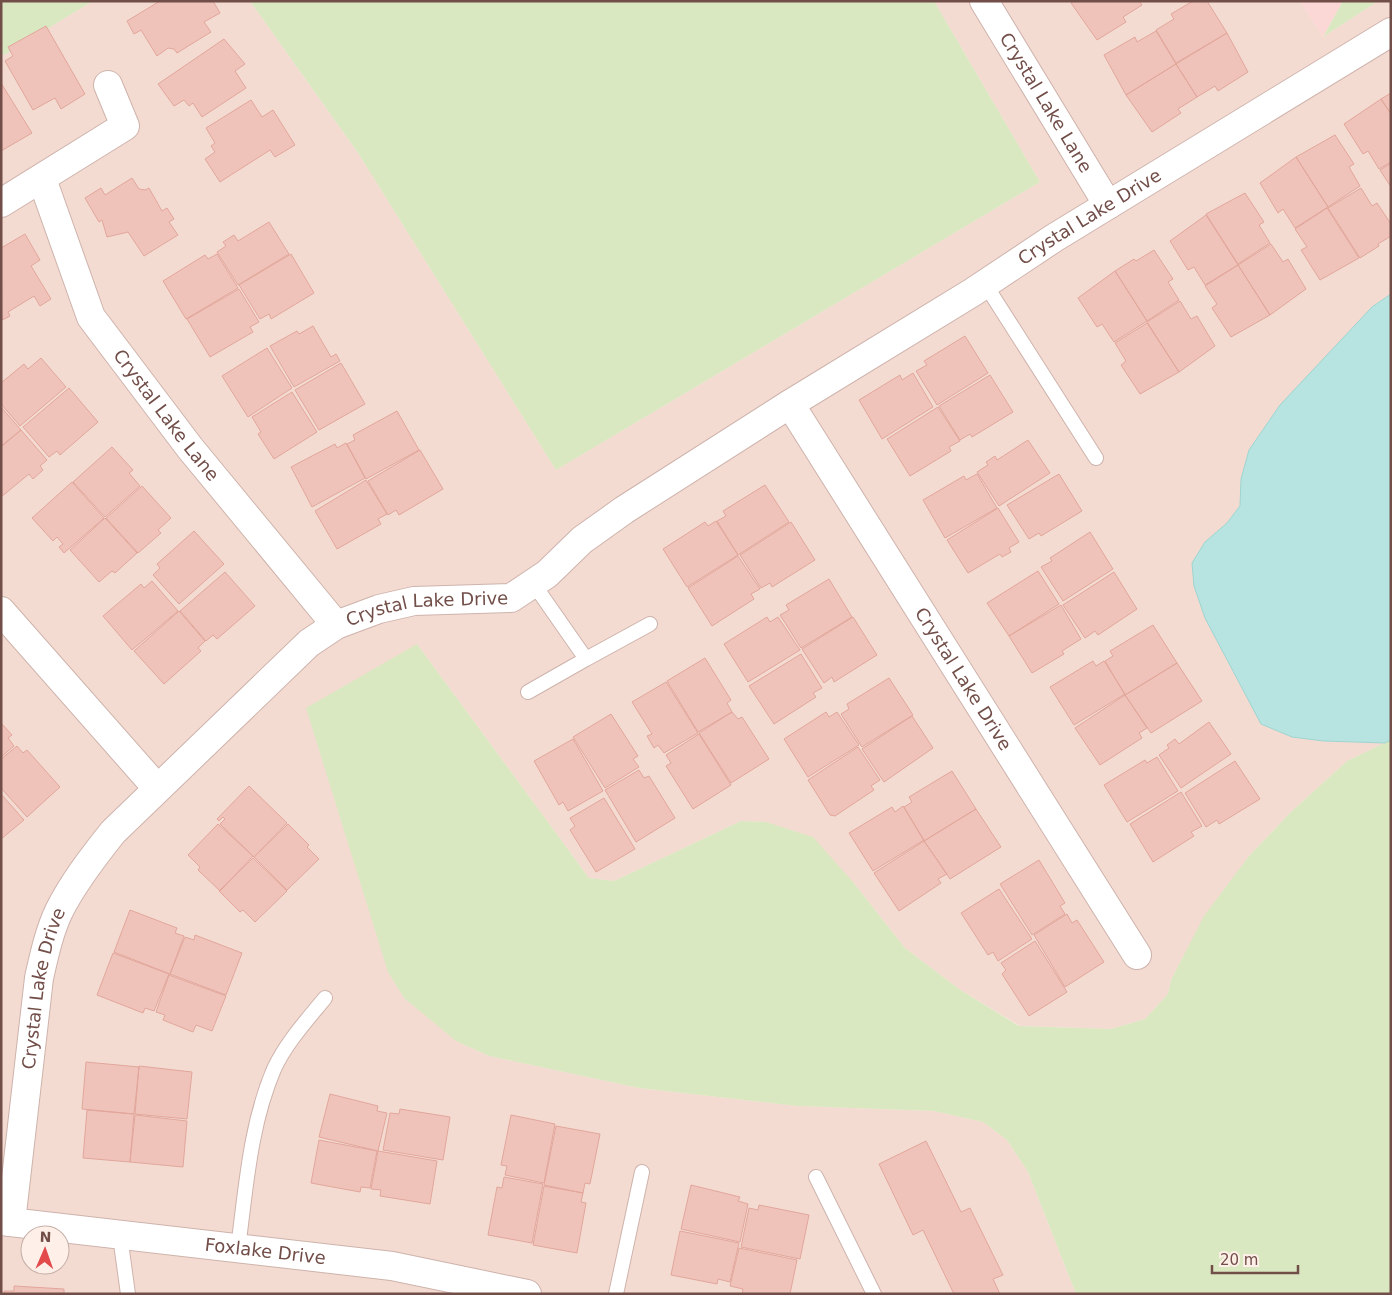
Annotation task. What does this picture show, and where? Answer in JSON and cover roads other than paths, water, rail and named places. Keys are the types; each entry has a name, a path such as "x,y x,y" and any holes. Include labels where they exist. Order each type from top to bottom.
{"street":[{"name":"Crystal Lake Lane","path":"984,1 1108,205"},
{"name":"Crystal Lake Drive","path":"6,1222 39,978 47,944 58,912 90,861 114,832 157,788 309,643 336,624 378,609 414,601 511,598 547,574 582,540 624,510 1108,205 1241,126 1391,32"},
{"path":"1,203 125,126 108,85"},
{"name":"Crystal Lake Lane","path":"42,179 91,317 190,448 336,624"},
{"name":"Crystal Lake Drive","path":"790,404 1138,955"},
{"path":"1,611 157,788"},
{"name":"Foxlake Drive","path":"6,1222 392,1266 527,1294"}],"lane":[{"path":"985,284 1096,458"},
{"path":"533,583 586,659"},
{"path":"528,692 650,624"},
{"path":"238,1248 256,1122 274,1069 291,1039 325,998"},
{"path":"616,1294 642,1172"},
{"path":"816,1177 874,1294"},
{"path":"120,1236 128,1294"}],"water":[{"path":"1391,294 1391,740 1385,743 1324,741 1292,737 1261,724 1205,618 1194,586 1192,563 1205,542 1227,523 1240,506 1241,479 1249,450 1280,405 1372,307"}]}
